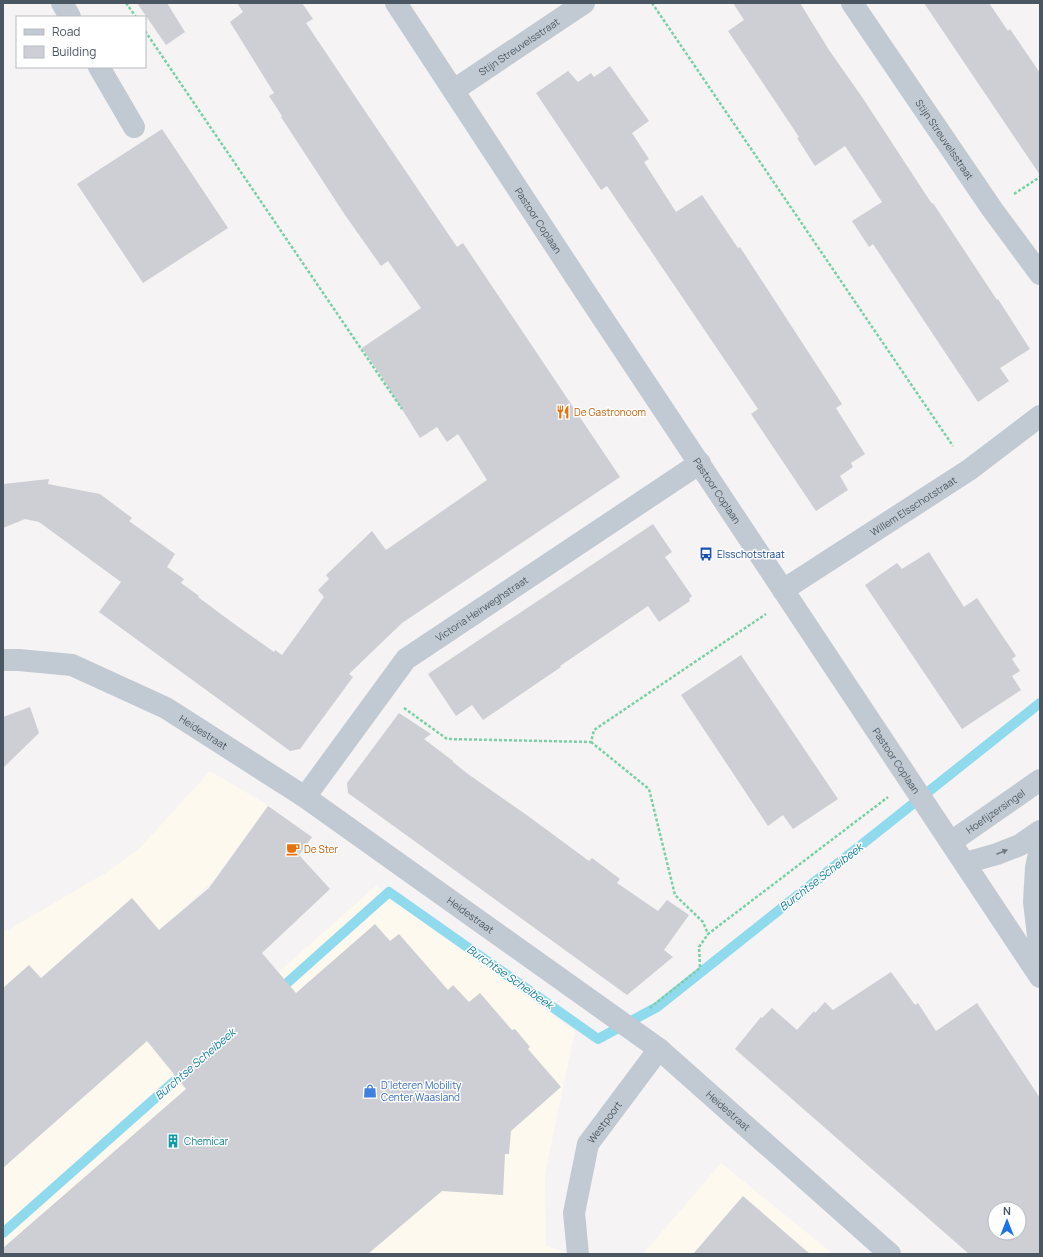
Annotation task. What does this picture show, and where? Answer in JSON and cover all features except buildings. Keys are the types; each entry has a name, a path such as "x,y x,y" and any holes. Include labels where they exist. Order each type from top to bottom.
{"street":[{"path":"62,3 69,16"},
{"name":"Pastoor Coplaan","path":"396,3 586,293 1040,977"},
{"name":"Stijn Streuvelsstraat","path":"454,90 584,3"},
{"name":"Stijn Streuvelsstraat","path":"852,3 992,209 1040,274"},
{"path":"100,68 134,127"},
{"name":"Willem Elsschotstraat","path":"786,594 969,470 1040,416"},
{"name":"Victoria Heirweghstraat","path":"305,797 406,659 700,463"},
{"name":"Heidestraat","path":"3,660 72,665 166,708 305,797 659,1049 890,1254"},
{"name":"Hoefijzersingel","path":"951,842 1040,780"},
{"path":"965,863 998,854 1020,845 1040,832"},
{"path":"1040,848 1036,868 1034,902 1040,953"},
{"name":"Westpoort","path":"578,1254 574,1213 588,1144 659,1049"}],"path":[{"path":"126,3 135,16"},
{"path":"652,3 969,470"},
{"path":"146,31 402,409"},
{"path":"591,742 594,730 786,594"},
{"path":"382,692 447,739 591,742 649,789 675,895 703,922 708,934"},
{"path":"626,1026 700,968 699,947 708,934 910,780"}],"shaded area":[{"path":"210,771 268,805 214,880 184,908 256,992 376,886 575,1031 545,1174 546,1245 568,1254 3,1254 3,933 107,872 139,849"},
{"path":"721,1163 833,1254 643,1254"}],"waterway":[{"name":"Burchtse Scheibeek","path":"278,991 389,892 598,1039 657,1007 1040,703"},
{"name":"Burchtse Scheibeek","path":"3,1233 187,1070"}],"place":[{"name":"De Gastronoom","path":"563,412"},
{"name":"Elsschotstraat","path":"706,554"},
{"name":"De Ster","path":"293,849"},
{"name":"D’Ieteren Mobility Center Waasland","path":"370,1091"},
{"name":"Chemicar","path":"173,1141"}]}
